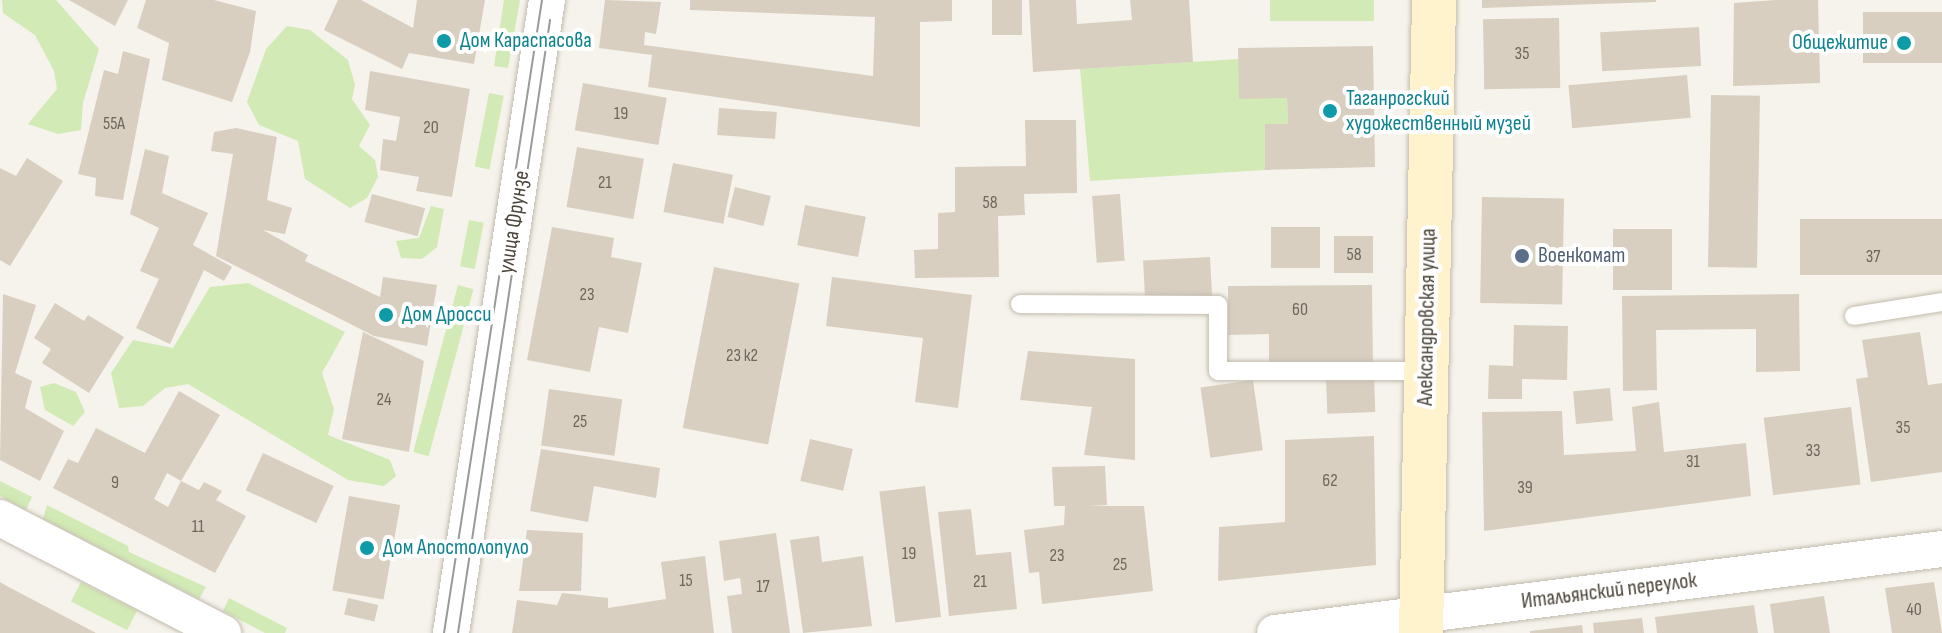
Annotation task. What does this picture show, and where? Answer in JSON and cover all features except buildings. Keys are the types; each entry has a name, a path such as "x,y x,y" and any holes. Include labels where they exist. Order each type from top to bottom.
{"street":[{"name":"улица Фрунзе","path":"451,633 547,0"},
{"name":"Александровская улица","path":"1421,624 1434,0"},
{"path":"0,518 223,633"},
{"name":"Итальянский переулок","path":"1275,633 1421,624 1942,549"}],"lane":[{"path":"1854,316 1942,302"},
{"path":"1020,304 1218,305 1218,371 1426,371"}],"green space":[{"path":"2,0 56,0 99,49 83,103 81,130 58,134 28,124 57,89 54,71 35,35 3,13"},
{"path":"504,0 520,0 508,68 494,66"},
{"path":"1270,0 1374,0 1374,21 1270,21"},
{"path":"287,26 310,30 348,60 355,85 352,99 370,125 359,146 375,160 378,177 367,198 350,208 305,179 298,141 259,125 247,102 266,49"},
{"path":"1238,59 1287,98 1288,124 1265,124 1265,170 1090,181 1080,69"},
{"path":"489,93 504,96 489,169 475,167"},
{"path":"431,206 444,209 437,247 422,259 401,258 396,241 419,238"},
{"path":"469,220 484,223 475,269 460,266"},
{"path":"248,283 345,332 322,373 334,409 328,435 390,460 396,476 384,486 348,480 188,384 165,388 143,406 119,408 111,373 133,340 173,348 210,287"},
{"path":"458,285 473,289 429,456 413,452"},
{"path":"54,383 76,392 85,412 73,426 45,410 40,387"},
{"path":"0,481 32,497 26,510 0,496"},
{"path":"47,505 128,546 129,552 206,587 199,599 43,519"},
{"path":"81,582 137,611 127,630 71,602"},
{"path":"229,598 287,628 285,633 265,633 223,611"}],"tram line":[{"path":"444,633 542,0"},
{"path":"458,633 550,20"}],"place":[{"name":"Дом Караспасова","path":"444,41"},
{"name":"Общежитие","path":"1904,43"},
{"name":"Таганрогский художественный музей","path":"1330,111"},
{"name":"Военкомат","path":"1522,256"},
{"name":"Дом Дросси","path":"386,315"},
{"name":"Дом Апостолопуло","path":"367,548"}]}
